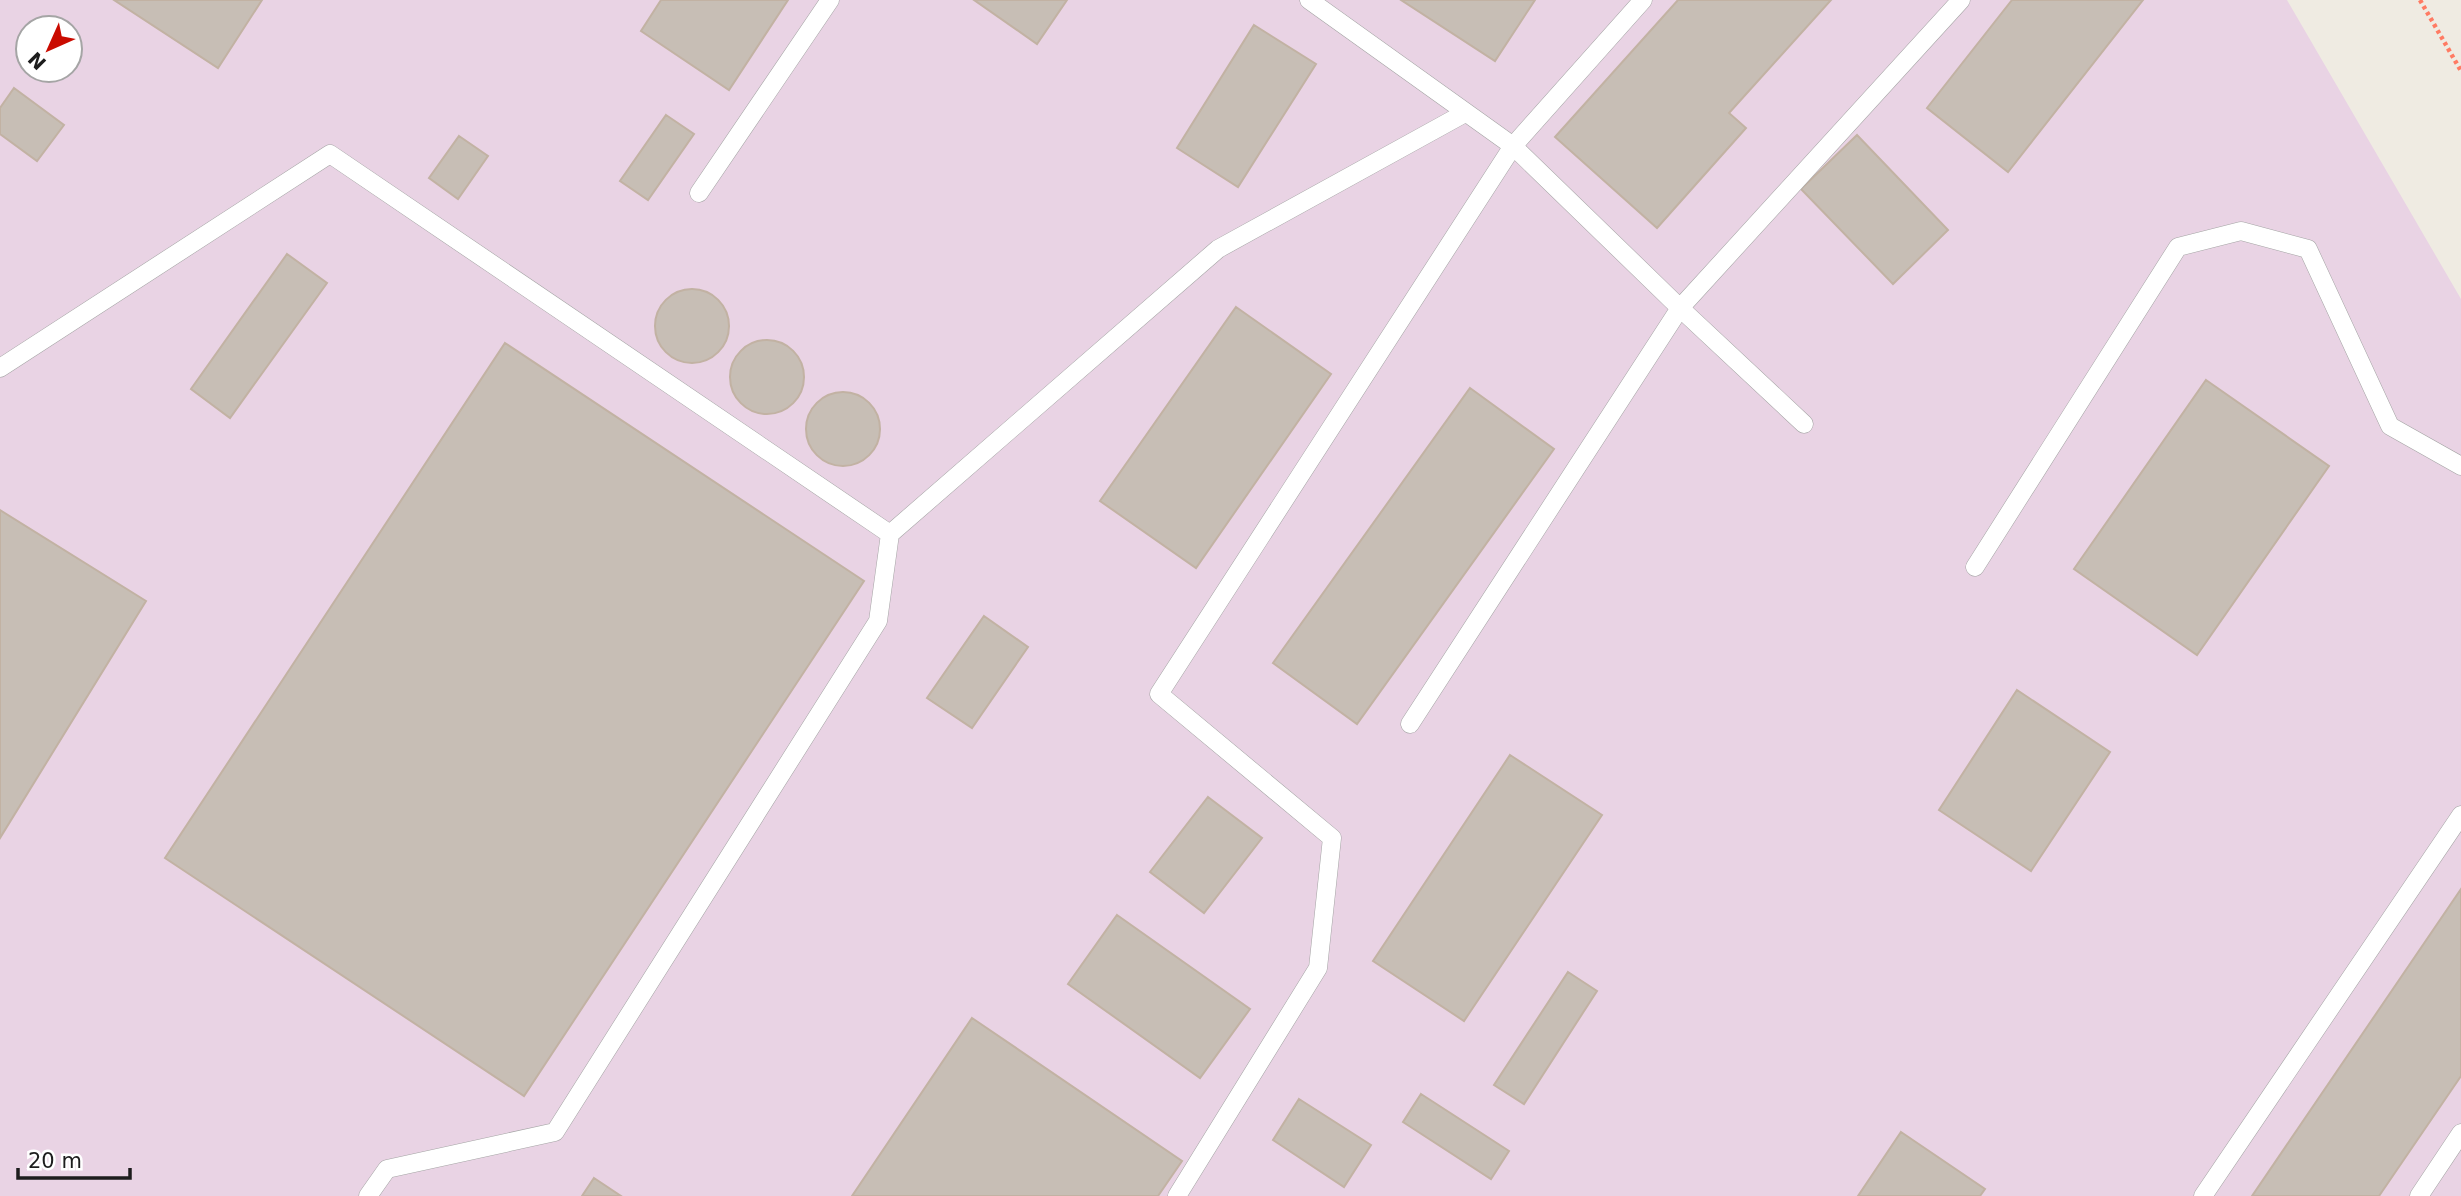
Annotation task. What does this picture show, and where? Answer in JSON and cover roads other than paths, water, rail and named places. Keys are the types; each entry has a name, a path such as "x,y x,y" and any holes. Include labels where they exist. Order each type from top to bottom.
{"lane":[{"path":"699,194 831,0"},
{"path":"1309,0 1513,146 1804,424"},
{"path":"1177,1196 1318,968 1332,838 1159,694 1513,146 1643,0"},
{"path":"1410,724 1680,308 1962,0"},
{"path":"368,1196 387,1169 555,1132 878,621 890,534 1218,249 1465,113"},
{"path":"0,368 330,155 890,534"},
{"path":"1975,567 2178,247 2241,231 2308,249 2390,426 2461,466"},
{"path":"2203,1196 2461,815"},
{"path":"2419,1196 2461,1133"}]}
